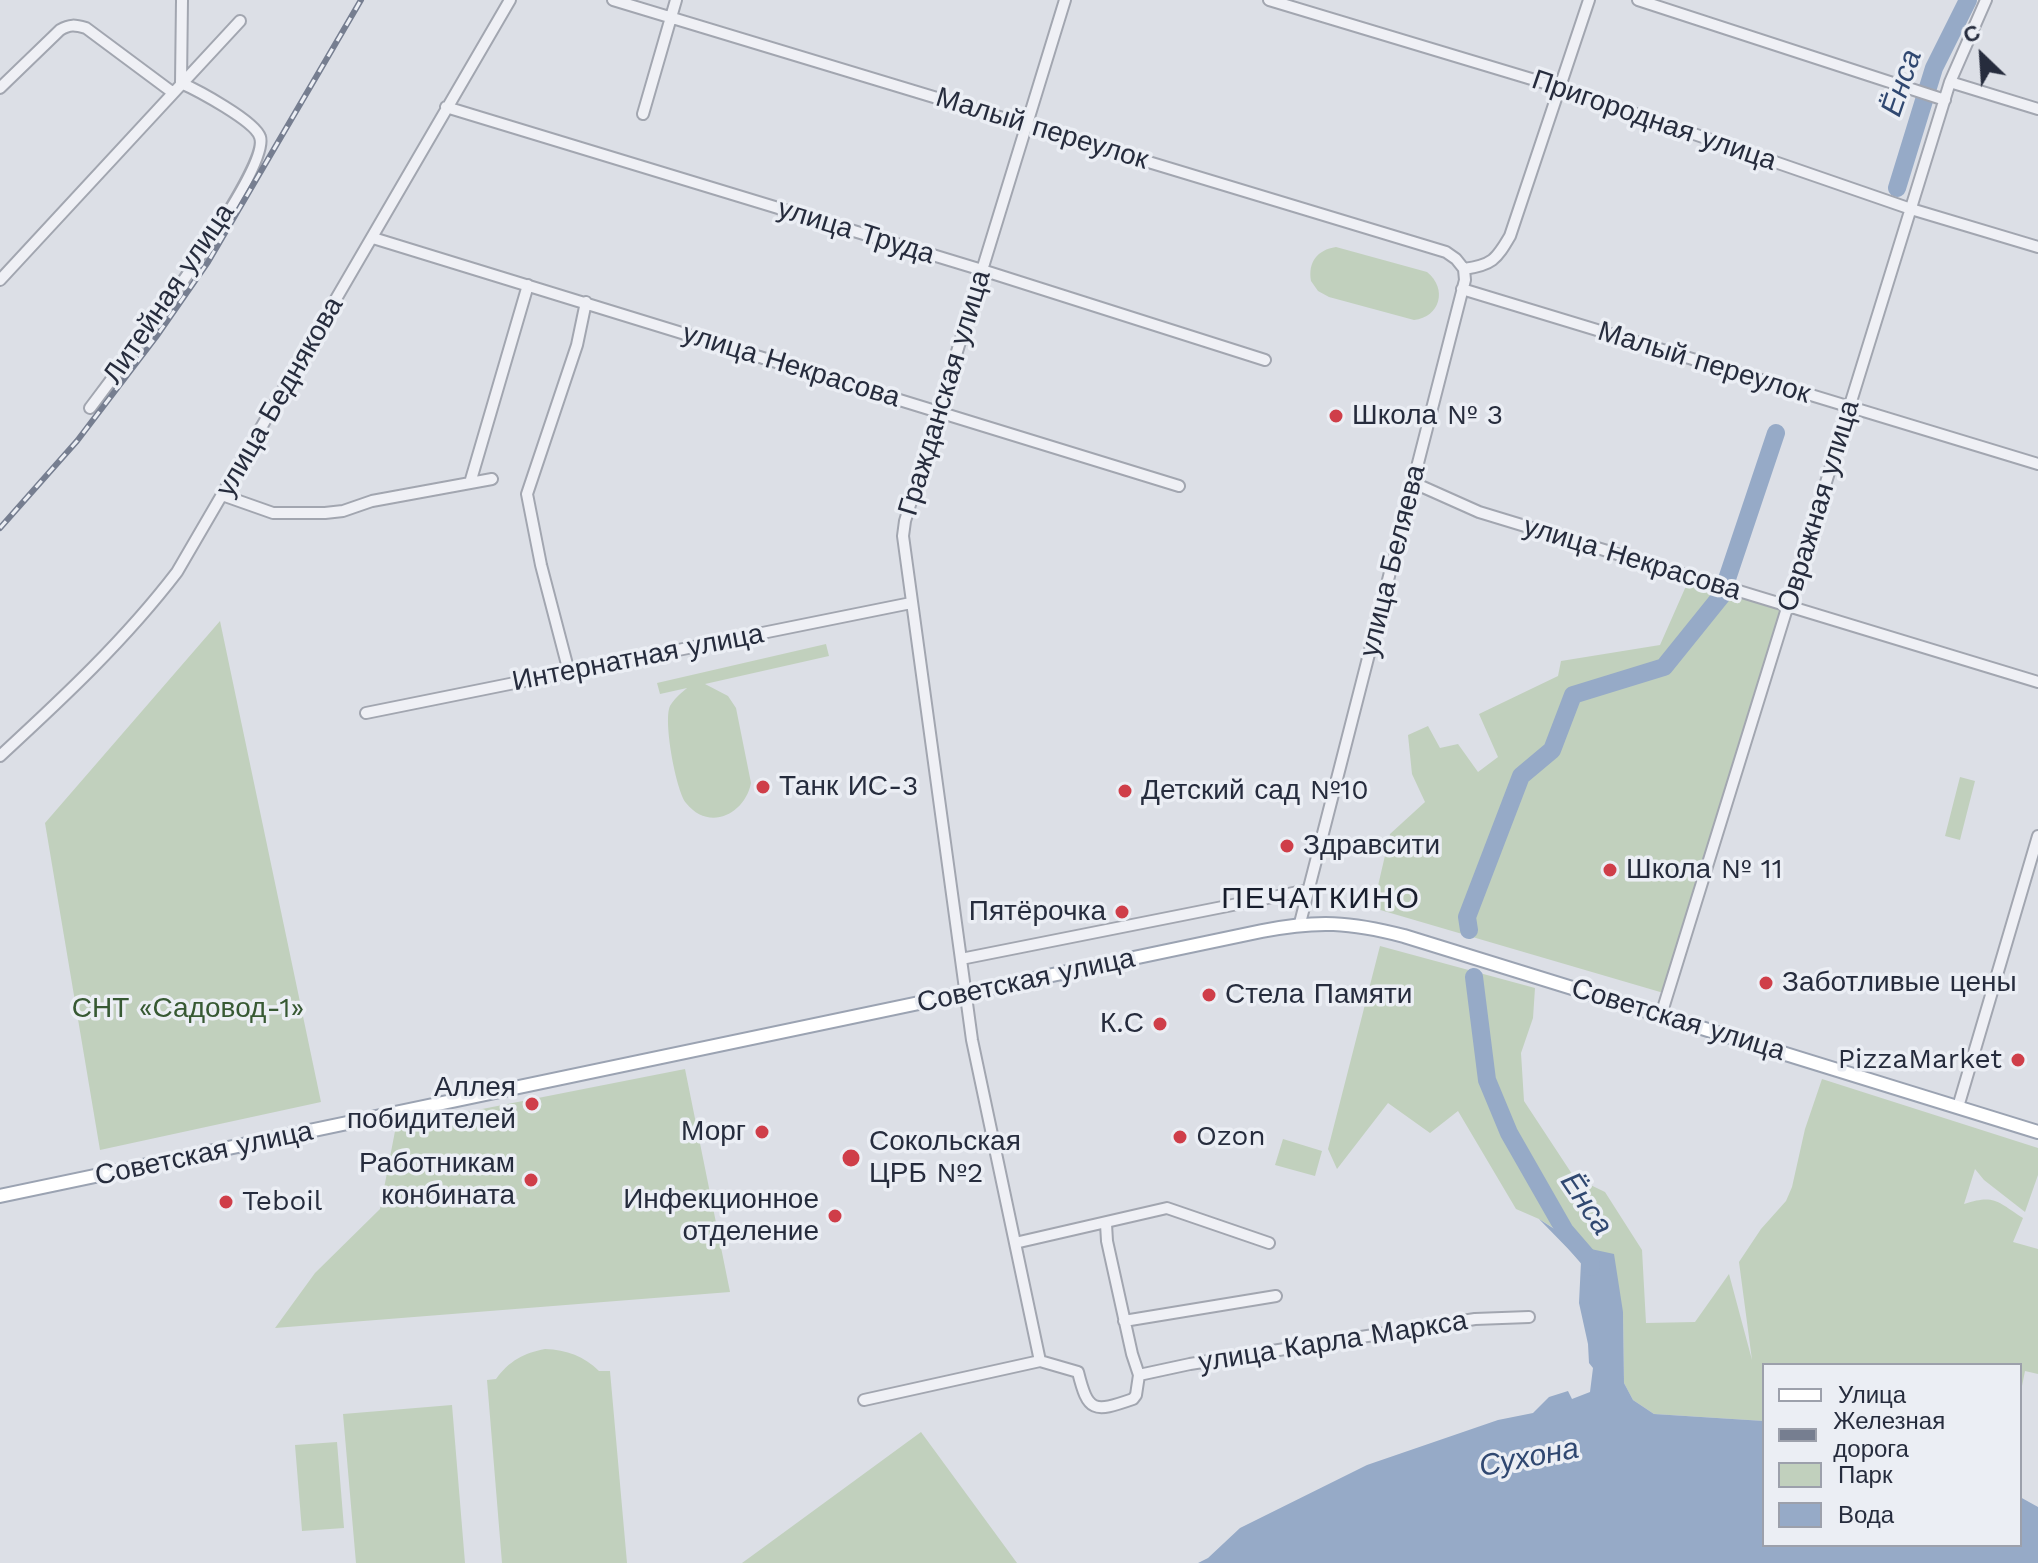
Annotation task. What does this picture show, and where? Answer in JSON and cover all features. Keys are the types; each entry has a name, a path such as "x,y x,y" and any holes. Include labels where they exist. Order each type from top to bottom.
{"main road":[{"name":"Советская улица","path":"0,1196 1300,923 1351,924 1384,930 2038,1132"}],"street":[{"path":"181,83 182,0"},
{"name":"улица Беднякова","path":"0,756 84,678 147,611 177,572 510,0"},
{"name":"Малый переулок","path":"613,0 1446,252 1464,269"},
{"path":"643,114 676,0"},
{"name":"Гражданская улица","path":"1040,1361 972,1040 904,551 905,521 1065,0"},
{"name":"Пригородная улица","path":"1269,0 1558,87 1911,209 2038,247"},
{"path":"1464,269 1492,262 1510,236 1589,0"},
{"path":"1638,0 1945,100"},
{"name":"Овражная улица","path":"1661,1015 1950,82 1986,0"},
{"path":"0,280 240,21"},
{"path":"0,88 68,25 86,28 172,92"},
{"path":"1950,82 2038,109"},
{"name":"Литейная улица","path":"90,408 182,285 243,185 262,144 257,130 202,92 181,83"},
{"name":"улица Труда","path":"446,107 982,270 1265,360"},
{"name":"улица Некрасова","path":"373,238 1179,486"},
{"name":"улица Беляева","path":"1300,923 1465,280 1464,269"},
{"path":"470,483 528,285"},
{"name":"Малый переулок","path":"1462,289 2038,464"},
{"path":"569,672 541,565 527,494 577,345 586,302"},
{"path":"222,495 273,513 325,513 492,479"},
{"name":"улица Некрасова","path":"1414,483 1479,512 2038,682"},
{"name":"Интернатная улица","path":"366,713 911,603"},
{"path":"1958,1107 2038,836"},
{"name":"Советская улица","path":"961,959 1308,890"},
{"path":"1015,1243 1167,1208 1269,1243"},
{"path":"864,1400 1040,1361 1078,1372 1085,1399 1095,1406 1133,1399 1139,1375 1124,1321 1106,1224"},
{"path":"1124,1321 1276,1296"},
{"name":"улица Карла Маркса","path":"1139,1375 1190,1364 1475,1319 1529,1317"}],"green space":[{"path":"1336,247 1427,272 1434,279 1439,294 1435,308 1423,318 1414,320 1329,297 1318,291 1310,274 1315,258"},
{"path":"1690,577 1788,606 1667,994 1353,902 1377,890 1390,834 1425,802 1412,774 1408,735 1428,726 1440,748 1458,744 1478,772 1498,757 1479,714 1558,676 1561,661 1660,645"},
{"name":"СНТ «Садовод-1»","path":"220,621 321,1102 100,1150 45,823"},
{"path":"826,644 829,656 705,684 728,696 736,708 751,783 742,803 725,816 715,818 695,812 686,803 678,784 668,726 670,706 687,688 660,694 657,683"},
{"path":"1960,777 1975,781 1960,840 1945,836"},
{"path":"1380,946 1535,988 1533,1018 1521,1053 1524,1101 1574,1177 1605,1192 1642,1250 1646,1323 1695,1322 1729,1274 1752,1360 1739,1262 1761,1229 1786,1201 1822,1079 2038,1148 2038,1175 2025,1212 1984,1180 1975,1169 1964,1204 1989,1200 2007,1207 2023,1218 2013,1242 2038,1249 2038,1374 2025,1371 2022,1386 2022,1363 1762,1363 1762,1421 1654,1414 1633,1400 1624,1383 1623,1312 1565,1232 1516,1209 1458,1111 1430,1133 1388,1103 1337,1169 1328,1149"},
{"path":"685,1069 730,1292 275,1328 315,1273 380,1209 396,1126"},
{"path":"1283,1139 1322,1151 1315,1176 1275,1165"},
{"path":"545,1349 575,1355 599,1371 610,1371 627,1563 502,1563 487,1380 496,1379 518,1359"},
{"path":"452,1405 465,1563 356,1563 343,1414"},
{"path":"921,1432 1017,1563 742,1563 753,1555"},
{"path":"337,1442 344,1528 302,1531 295,1445"}],"water":[{"name":"Сухона","path":"1539,1219 1559,1232 1565,1231 1577,1246 1614,1254 1623,1312 1624,1383 1633,1400 1654,1414 1762,1421 1762,1547 2022,1547 2022,1498 2038,1507 2038,1563 1198,1563 1208,1558 1240,1528 1367,1465 1498,1420 1533,1413 1549,1397 1568,1391 1572,1399 1590,1392 1593,1368 1589,1363 1579,1303 1581,1262"}],"waterway":[{"name":"Ёнса","path":"1897,188 1934,68 1968,0"},
{"name":"Ёнса","path":"1727,579 1776,433"},
{"name":"Ёнса","path":"1469,930 1467,917 1521,776 1552,750 1573,695 1664,667 1722,595"},
{"name":"Ёнса","path":"1474,977 1487,1080 1509,1133 1565,1231 1590,1260 1591,1267"}],"railway":[{"path":"0,528 77,441 208,262 361,0"}],"place":[{"name":"Школа № 3","path":"1336,416"},
{"name":"Танк ИС-3","path":"763,787"},
{"name":"Детский сад №10","path":"1125,791"},
{"name":"Здравсити","path":"1287,846"},
{"name":"Школа № 11","path":"1610,870"},
{"name":"Пятёрочка","path":"1122,912"},
{"name":"Заботливые цены","path":"1766,983"},
{"name":"Стела Памяти","path":"1209,995"},
{"name":"К.С","path":"1160,1024"},
{"name":"PizzaMarket","path":"2018,1060"},
{"name":"Аллея побидителей","path":"532,1104"},
{"name":"Морг","path":"762,1132"},
{"name":"Ozon","path":"1180,1137"},
{"name":"Сокольская ЦРБ №2","path":"851,1158"},
{"name":"Работникам конбината","path":"531,1180"},
{"name":"Teboil","path":"226,1202"},
{"name":"Инфекционное отделение","path":"835,1216"}],"district":[{"name":"ПЕЧАТКИНО","path":"1321,899"}]}
